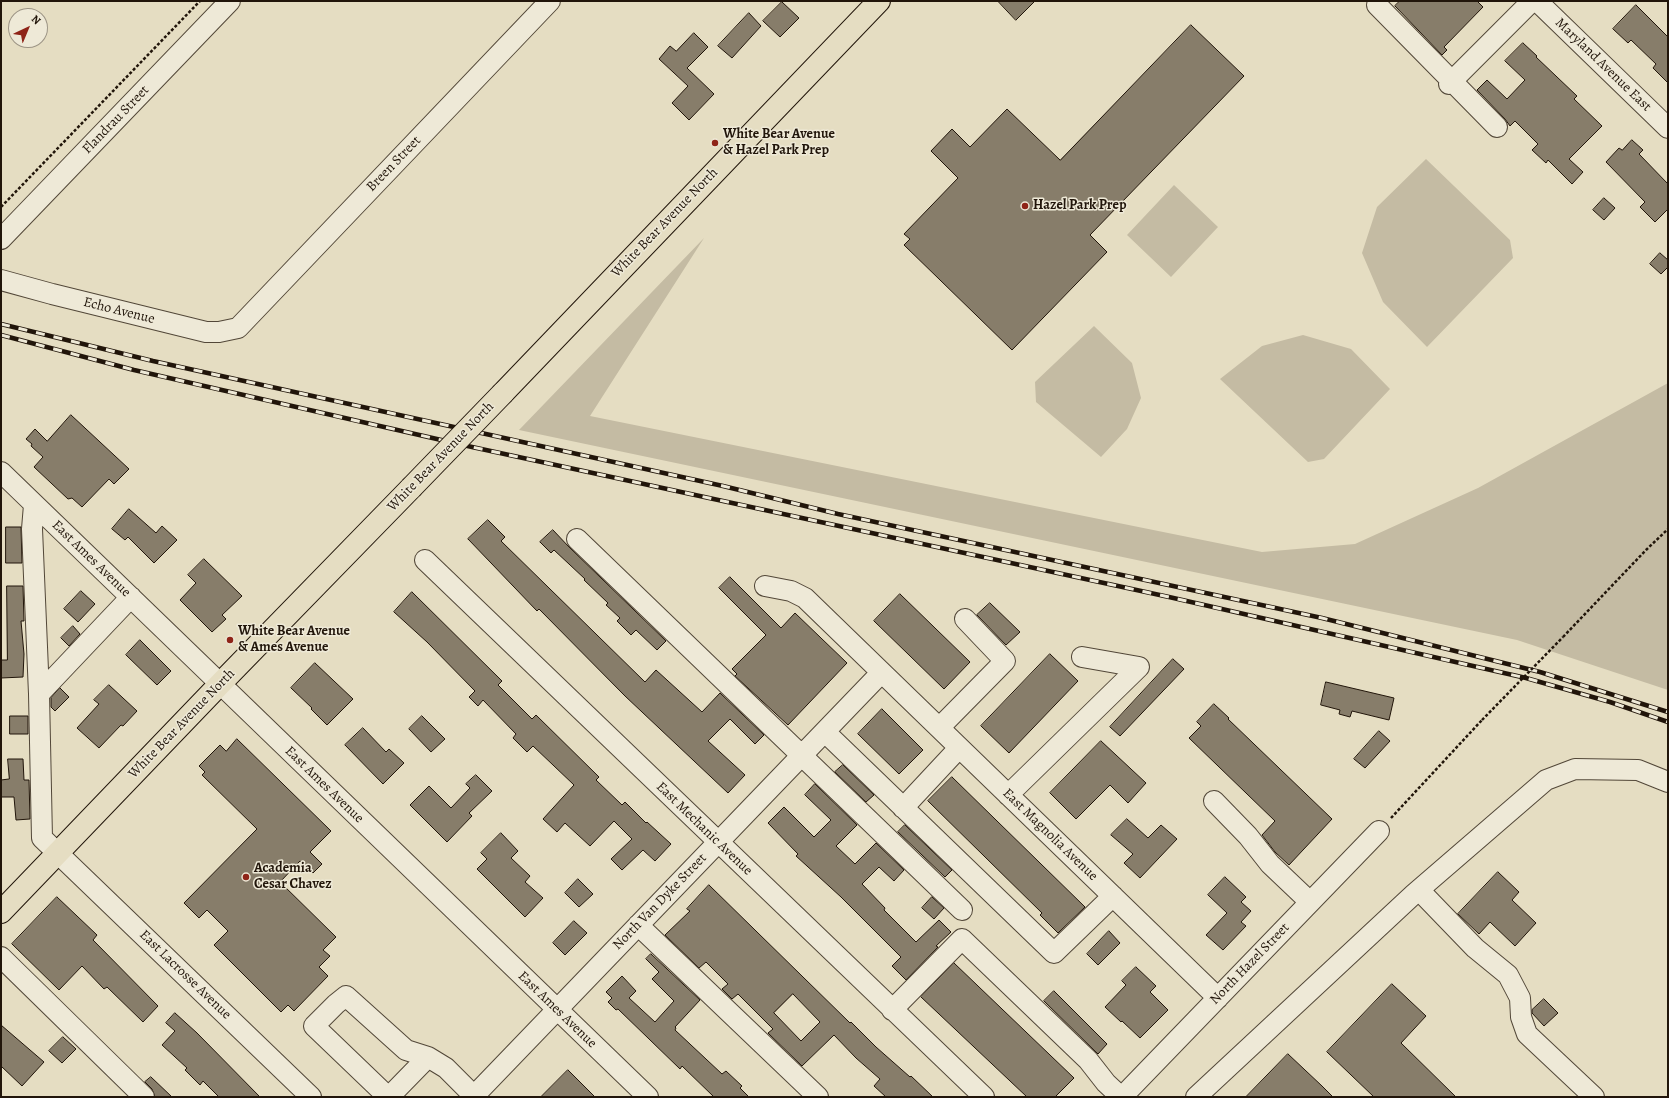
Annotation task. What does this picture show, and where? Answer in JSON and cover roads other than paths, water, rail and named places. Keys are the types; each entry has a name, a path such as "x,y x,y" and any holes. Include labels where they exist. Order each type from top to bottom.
{"main road":[{"name":"White Bear Avenue North","path":"1,912 503,393 879,1"}],"street":[{"name":"Flandrau Street","path":"1,239 230,1"},
{"path":"1450,82 1532,1"},
{"name":"Maryland Avenue East","path":"1537,1 1668,128"},
{"name":"Breen Street","path":"238,328 539,5"},
{"path":"1377,5 1450,82 1497,126"},
{"name":"Echo Avenue","path":"1,280 206,332 219,332 238,328"},
{"name":"East Ames Avenue","path":"1,472 648,1097"},
{"name":"East Lacrosse Avenue","path":"34,505 32,529 39,694 42,838 311,1097"},
{"path":"578,539 962,910"},
{"name":"East Mechanic Avenue","path":"425,560 984,1097"},
{"name":"East Magnolia Avenue","path":"765,586 791,591 805,598 1218,998"},
{"path":"39,694 131,597"},
{"path":"939,728 1005,661 965,620"},
{"path":"1008,795 1139,667 1082,657"},
{"name":"North Van Dyke Street","path":"474,1097 882,673"},
{"path":"825,732 1054,953 1113,896"},
{"path":"903,808 959,748"},
{"path":"1196,1097 1419,890 1546,780 1575,769 1583,769 1638,770 1668,782"},
{"path":"1214,801 1248,836 1270,864 1310,902"},
{"name":"North Hazel Street","path":"1122,1097 1379,831"},
{"path":"1419,890 1475,948 1508,975 1520,998 1521,1017 1526,1034 1594,1097"},
{"path":"638,925 818,1097"},
{"path":"892,1010 962,939 1088,1060 1106,1083 1122,1097"},
{"path":"1,957 144,1097"},
{"path":"428,1057 388,1097 314,1026 346,996 406,1050 428,1057 446,1068 474,1097"}],"railway":[{"path":"1,324 153,361 723,486 838,514 1322,618 1540,672 1668,712"},
{"path":"1,335 134,370 472,447 1169,597 1526,678 1610,702 1668,722"}],"place":[{"name":"White Bear Avenue & Hazel Park Prep","path":"715,143"},
{"name":"Hazel Park Prep","path":"1025,206"},
{"name":"White Bear Avenue & Ames Avenue","path":"230,640"},
{"name":"Academia Cesar Chavez","path":"246,877"}]}
